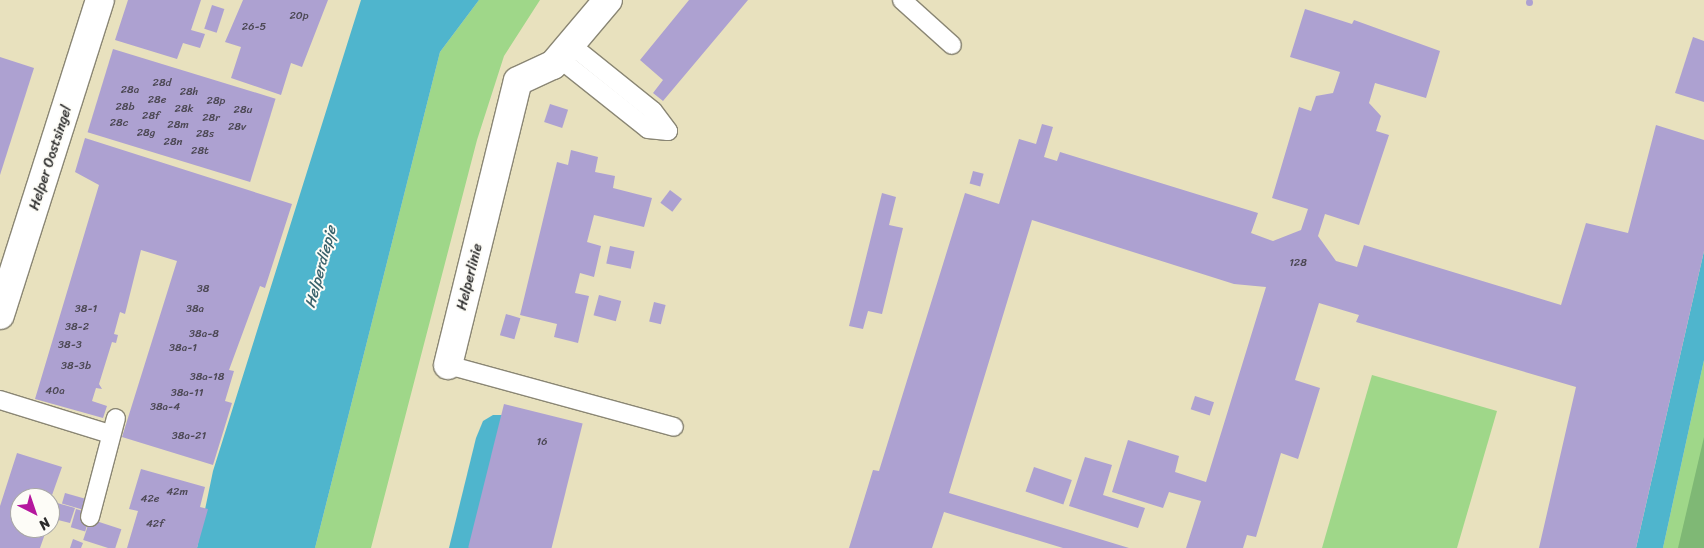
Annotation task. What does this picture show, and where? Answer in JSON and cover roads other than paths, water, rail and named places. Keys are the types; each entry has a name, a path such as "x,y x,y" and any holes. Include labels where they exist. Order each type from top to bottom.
{"street":[{"name":"Helper Oostsingel","path":"0,315 7,269 100,0"},
{"name":"Helperlinie","path":"448,365 518,81 566,52 608,0"}],"lane":[{"path":"902,0 952,45"},
{"path":"566,52 653,111 668,131 648,129 566,52"},
{"name":"Helperlinie","path":"448,365 674,427"},
{"path":"0,400 113,426 90,518"}],"water":[{"name":"Helperdiepje","path":"361,0 479,0 440,52 315,548 197,548 213,471"},
{"path":"1704,251 1704,360 1663,548 1636,548"},
{"path":"493,415 512,415 480,548 449,548 476,438 483,421"}]}
